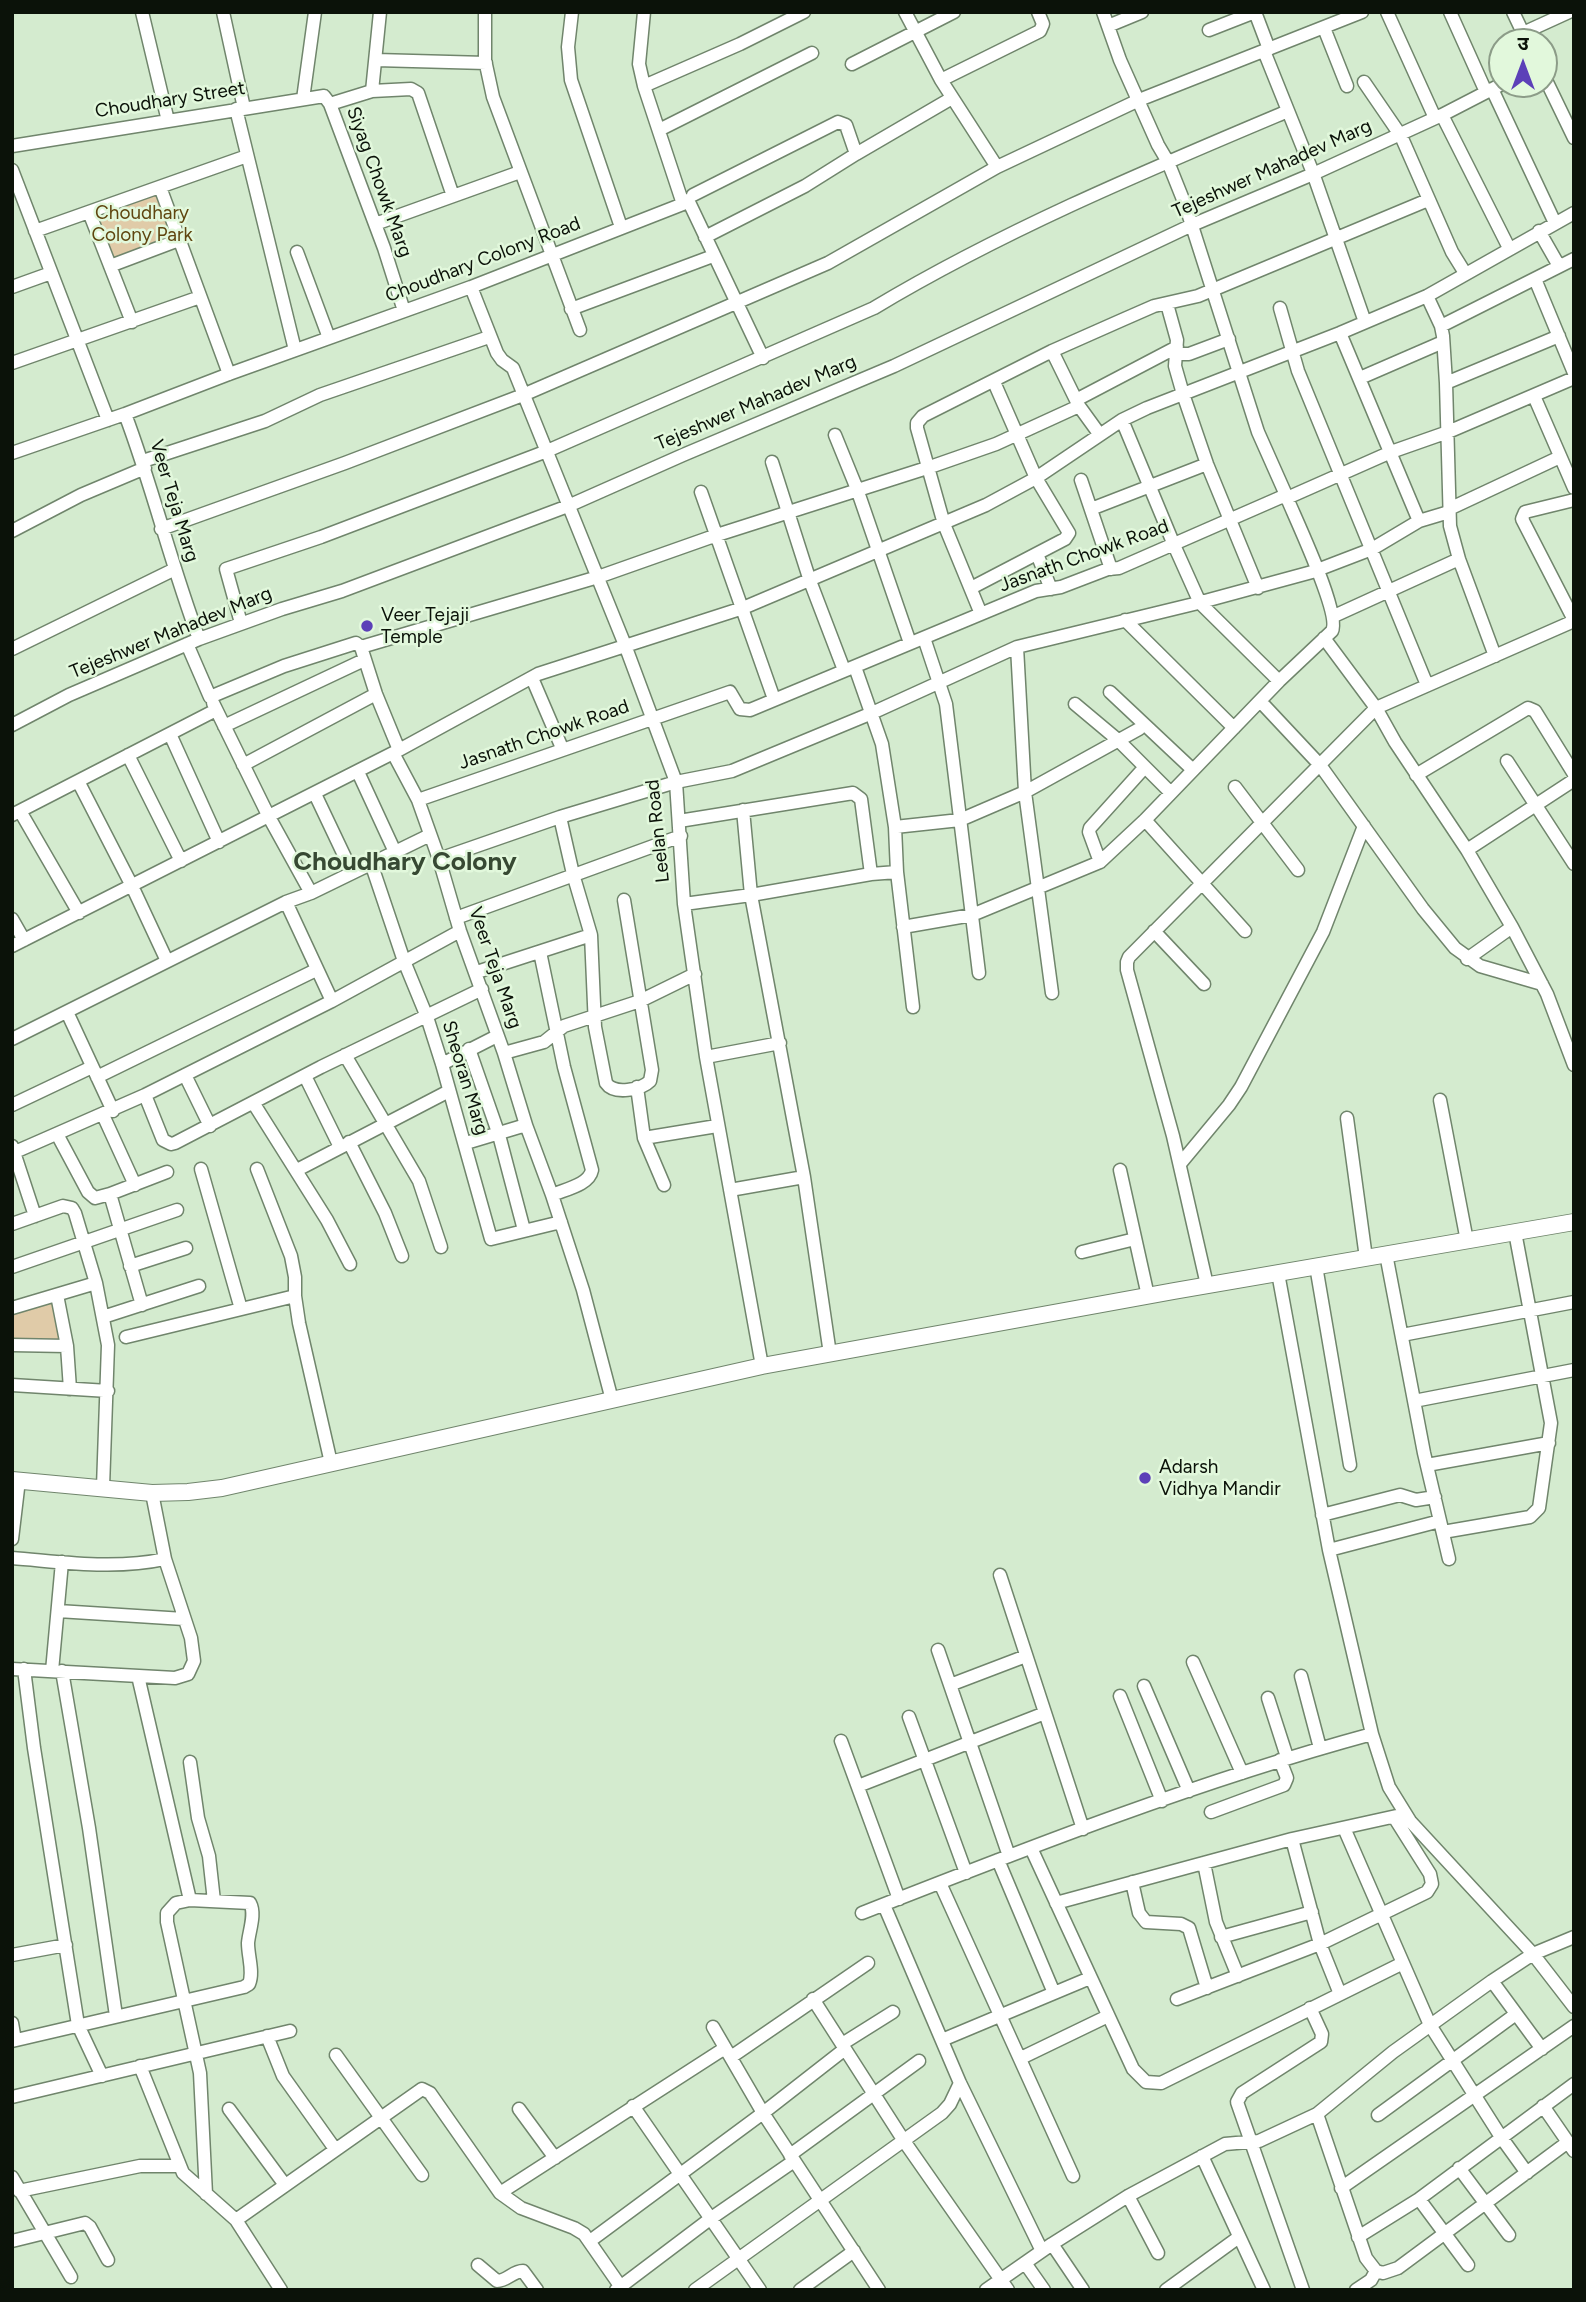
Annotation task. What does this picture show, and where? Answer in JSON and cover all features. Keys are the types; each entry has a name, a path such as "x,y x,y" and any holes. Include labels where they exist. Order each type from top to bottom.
{"main road":[{"path":"16,1480 152,1493 222,1488 762,1366 1574,1222"}],"street":[{"path":"142,12 168,121"},
{"path":"223,12 247,156 295,350"},
{"path":"303,99 315,12"},
{"name":"Siyag Chowk Marg","path":"380,12 372,91 331,104 404,311"},
{"path":"485,12 486,64 493,97 580,330"},
{"path":"572,12 568,47 570,80 621,227"},
{"path":"644,12 639,64 644,86 740,44 804,12"},
{"path":"905,12 941,80 997,167"},
{"path":"852,64 954,12"},
{"path":"941,80 1040,31 1043,24 1038,12"},
{"name":"Jasnath Chowk Road","path":"418,800 730,692 737,706 744,710 1036,591 1084,580 1119,568 1286,495 1258,432 1192,225 1168,162 1120,60 1102,12"},
{"path":"1108,26 1142,12"},
{"path":"1209,30 1255,12 1266,50 1365,322"},
{"path":"1325,12 1327,27 1347,86"},
{"path":"161,528 345,463 523,395 828,263 997,167 1139,100 1362,12"},
{"path":"1387,12 1438,116 1509,248"},
{"path":"1450,12 1488,79"},
{"path":"1513,12 1520,28"},
{"path":"1541,28 1564,13"},
{"path":"662,129 812,54"},
{"path":"376,60 486,64"},
{"path":"1364,82 1400,134 1452,252 1465,272"},
{"name":"Choudhary Colony Road","path":"12,453 471,287 683,204 644,86"},
{"path":"372,91 411,89 418,93 453,196"},
{"name":"Tejeshwer Mahadev Marg","path":"12,725 69,695 193,641 342,592 569,505 894,366 1192,225 1313,174 1488,91"},
{"name":"Choudhary Street","path":"12,146 324,96 331,104"},
{"path":"705,237 805,186 953,98"},
{"path":"1498,98 1555,223"},
{"path":"1555,98 1573,133"},
{"path":"242,623 226,569 321,537 547,451 763,358 874,308 936,272 1115,185 1288,111"},
{"path":"763,358 713,256 690,197 838,122 846,125 856,154"},
{"path":"35,231 247,156"},
{"path":"12,170 108,420"},
{"path":"378,223 520,172"},
{"path":"160,187 229,374"},
{"path":"981,614 944,524 917,428 919,419 1052,351 1154,306 1198,296 1428,200"},
{"path":"89,212 132,322"},
{"path":"12,919 18,943 358,772 532,678 743,608 944,524 1036,478 1122,420 1427,296 1465,272 1574,213"},
{"path":"1441,326 1569,263 1539,231"},
{"path":"110,266 179,240"},
{"path":"297,252 329,338"},
{"path":"571,309 713,256"},
{"path":"12,287 51,273"},
{"path":"904,927 972,915 1100,862 1145,820 1324,638 1335,626 1334,616 1318,570 1287,498 1391,452 1448,432 1534,396 1574,375 1535,279"},
{"name":"Leelan Road","path":"471,287 489,337 502,360 513,368 625,645 676,782 684,904 706,1057 762,1366"},
{"path":"1427,296 1441,326 1443,342 1452,535 1495,656"},
{"path":"12,363 201,297"},
{"path":"1167,304 1177,351 1175,366 1183,394 1207,464 1258,588"},
{"path":"1280,308 1298,371 1427,685"},
{"path":"1340,333 1419,521"},
{"path":"1446,383 1559,336"},
{"path":"12,531 144,464 265,421 320,395 489,337"},
{"path":"224,726 362,653 598,577 788,511 930,467 1018,434 1177,351 1189,354 1229,339"},
{"path":"1360,378 1443,342"},
{"path":"1052,351 1078,403 1100,435"},
{"path":"971,588 1065,539 1069,533 1036,478 993,382"},
{"path":"1534,396 1574,488"},
{"name":"Veer Teja Marg","path":"125,414 144,464 210,697 269,817 311,893"},
{"path":"1122,420 1200,603 1279,681"},
{"path":"835,435 857,489 910,643"},
{"path":"439,859 560,817 676,782 732,771 872,713 1017,647 1200,603 1318,570 1372,550 1419,521 1449,510 1560,457"},
{"path":"772,462 810,581 872,713 882,744 895,827 897,872 913,1007"},
{"path":"1091,509 1207,464"},
{"path":"1081,480 1111,569"},
{"path":"701,492 774,699"},
{"path":"1207,1285 1180,1164 1124,957 1202,885 1377,708 1574,620 1522,519 1525,512 1533,509 1574,500"},
{"path":"1038,554 1051,589"},
{"path":"1334,616 1459,559"},
{"path":"12,649 174,569"},
{"path":"1125,620 1234,728"},
{"path":"925,638 940,680 948,718 979,973"},
{"path":"1324,638 1377,708 1416,775 1467,850 1542,984 1574,1065"},
{"path":"210,697 330,650 356,643 362,653"},
{"path":"1017,647 1025,792 1052,993"},
{"name":"Veer Teja Marg","path":"362,653 396,752 418,800 439,859 460,931 477,972 526,1125 552,1195 587,1303 612,1400"},
{"path":"532,678 562,748"},
{"path":"1110,692 1193,770"},
{"path":"243,765 376,694"},
{"path":"1260,701 1320,765 1423,909 1455,948 1480,966 1542,984"},
{"path":"1075,704 1118,740 1171,793"},
{"path":"1416,775 1528,708 1535,710 1574,774"},
{"path":"79,913 16,813 216,710"},
{"path":"895,827 960,820 1025,792 1139,729"},
{"path":"170,734 219,842"},
{"path":"128,755 181,861"},
{"path":"1507,761 1574,864"},
{"path":"1100,862 1090,828 1144,768"},
{"path":"358,772 395,852"},
{"path":"1467,850 1574,780"},
{"path":"78,782 167,961"},
{"path":"1235,787 1298,870"},
{"path":"679,821 847,793 858,795 861,799 871,874"},
{"path":"315,794 352,872"},
{"path":"743,810 751,895 804,1177 830,1353"},
{"path":"560,817 591,935 594,1016 609,1088 620,1090 647,1085 652,1070 624,900"},
{"path":"1145,820 1245,931"},
{"path":"1180,1164 1241,1087 1323,932 1364,826"},
{"path":"12,1039 286,902 311,893 430,835"},
{"path":"456,918 681,835"},
{"name":"Sheoran Marg","path":"371,863 404,961 427,1017 466,1143 491,1239 561,1222"},
{"path":"684,904 897,872"},
{"path":"286,902 332,1001"},
{"path":"1467,959 1512,927"},
{"path":"35,1216 13,1149 57,1135 145,1095 332,1001 460,931"},
{"path":"1154,931 1204,984"},
{"path":"477,972 591,935"},
{"path":"540,952 564,1067 592,1170 586,1181 552,1195"},
{"path":"12,1105 95,1072 316,970"},
{"path":"504,1053 544,1042 564,1026 640,1000 695,974"},
{"path":"145,1095 163,1140 166,1143 175,1143 345,1055 482,989"},
{"path":"66,1012 95,1072 135,1185"},
{"path":"442,1064 497,1036"},
{"path":"706,1057 780,1043"},
{"path":"469,1049 499,1135 524,1230"},
{"path":"345,1055 419,1181 441,1247"},
{"path":"185,1075 210,1126"},
{"path":"306,1076 385,1213 402,1256"},
{"path":"637,1087 644,1138 664,1185"},
{"path":"297,1170 449,1091"},
{"path":"1440,1100 1467,1241"},
{"path":"254,1104 297,1170 350,1264"},
{"path":"1347,1118 1366,1258"},
{"path":"466,1143 526,1125"},
{"path":"644,1138 717,1126"},
{"path":"57,1135 90,1195 95,1198 167,1172"},
{"path":"201,1169 241,1309"},
{"path":"257,1169 291,1256 295,1296 308,1365 331,1463"},
{"path":"1119,1170 1148,1296"},
{"path":"730,1190 804,1177"},
{"path":"110,1194 142,1305"},
{"path":"12,1224 63,1206 72,1208 96,1283 109,1360 103,1487"},
{"path":"12,1267 177,1210"},
{"path":"1329,1550 1441,1526 1525,1518 1539,1508 1551,1423 1515,1232"},
{"path":"1082,1252 1135,1239"},
{"path":"130,1266 186,1248"},
{"path":"1386,1254 1427,1465 1449,1559"},
{"path":"1316,1266 1350,1465"},
{"path":"1177,1999 1321,1944 1427,1892 1432,1884 1430,1874 1399,1815 1372,1734 1329,1550 1278,1273"},
{"path":"12,1308 96,1283"},
{"path":"103,1317 199,1286"},
{"path":"57,1295 70,1389"},
{"path":"125,1337 295,1296"},
{"path":"1402,1335 1574,1303"},
{"path":"12,1345 66,1346"},
{"path":"1414,1401 1574,1370"},
{"path":"12,1385 108,1391"},
{"path":"1427,1465 1549,1443"},
{"path":"12,1539 16,1480"},
{"path":"102,2076 78,2025 34,1748 18,1669 175,1678 188,1674 194,1661 191,1638 165,1559 152,1493"},
{"path":"1322,1515 1400,1495 1416,1500 1435,1497"},
{"path":"12,1558 122,1565 165,1559"},
{"path":"62,1562 57,1671 89,1828 116,2016"},
{"path":"1000,1575 1083,1829"},
{"path":"58,1611 184,1619"},
{"path":"938,1650 970,1742 1003,1858 1054,1993"},
{"path":"950,1685 1026,1656"},
{"path":"1194,1662 1242,1773"},
{"path":"138,1676 190,1900"},
{"path":"1301,1676 1320,1748"},
{"path":"1144,1686 1189,1791"},
{"path":"1120,1696 1162,1801"},
{"path":"1211,1812 1284,1785 1287,1778 1268,1698"},
{"path":"858,1786 1045,1713"},
{"path":"909,1717 966,1873"},
{"path":"862,1913 1003,1858 1283,1758 1372,1734"},
{"path":"841,1741 899,1899"},
{"path":"190,1762 198,1818 209,1856 214,1901"},
{"path":"1056,1903 1292,1839 1399,1815"},
{"path":"1399,1815 1533,1954 1574,2007"},
{"path":"1344,1828 1430,2025 1474,2096 1527,2173"},
{"path":"1292,1839 1321,1944 1340,1994"},
{"path":"1031,1848 1133,2068 1146,2082 1161,2082 1404,1964"},
{"path":"1203,1863 1221,1937 1238,1976"},
{"path":"1132,1882 1142,1919 1153,1923 1181,1924 1189,1928 1207,1988"},
{"path":"940,1883 1073,2176"},
{"path":"12,2023 14,2040 116,2016 183,2001 244,1987 251,1980 248,1946 253,1906 245,1901 190,1900 176,1903 167,1913 167,1922 183,2001 203,2091 206,2194"},
{"path":"884,1905 960,2083 1047,2247 1083,2290"},
{"path":"1221,1937 1312,1912"},
{"path":"986,2290 1004,2285 1025,2263 1047,2247 1128,2196 1202,2156 1225,2144 1252,2143 1317,2114 1430,2025 1492,1982 1533,1954 1574,1937"},
{"path":"12,1955 66,1945"},
{"path":"500,2193 634,2106 728,2053 868,1963"},
{"path":"942,2040 1090,1978"},
{"path":"1492,1982 1542,2049"},
{"path":"813,1999 904,2141 1004,2285"},
{"path":"1303,2290 1237,2106 1238,2097 1321,2042 1322,2034 1310,2008"},
{"path":"590,2241 763,2113 843,2046 893,2012"},
{"path":"1378,2115 1516,2014"},
{"path":"1021,2058 1108,2016"},
{"path":"1341,2188 1574,2026"},
{"path":"713,2027 763,2113 879,2290"},
{"path":"12,2097 290,2031"},
{"path":"267,2036 279,2069 335,2149"},
{"path":"336,2055 422,2175"},
{"path":"236,2221 417,2090 427,2090 500,2193 521,2208 574,2228 590,2241 620,2289 873,2093 919,2061"},
{"path":"140,2066 178,2166 189,2180 236,2221 281,2290"},
{"path":"695,2290 942,2113 950,2104 960,2083"},
{"path":"1358,2237 1419,2199 1574,2084"},
{"path":"634,2106 760,2290"},
{"path":"1317,2114 1366,2258 1376,2271 1389,2273 1527,2173 1571,2147 1543,2106"},
{"path":"229,2109 285,2185"},
{"path":"519,2109 555,2158"},
{"path":"1202,2156 1264,2290"},
{"path":"19,2191 140,2166 178,2166"},
{"path":"1459,2168 1509,2235"},
{"path":"12,2177 71,2277"},
{"path":"1128,2196 1158,2253"},
{"path":"1419,2199 1468,2265"},
{"path":"12,2241 85,2223 90,2227 108,2260"},
{"path":"1166,2290 1239,2237"},
{"path":"800,2290 853,2251"},
{"path":"1025,2263 1044,2290"},
{"path":"478,2265 497,2281 523,2271 537,2290"},
{"path":"1356,2290 1371,2280 1376,2271"}],"green space":[{"name":"Choudhary Colony Park","path":"157,191 176,239 111,260 94,216"},
{"path":"57,1295 67,1346 12,1345 12,1308"}],"place":[{"name":"Veer Tejaji Temple","path":"367,626"},
{"name":"Adarsh Vidhya Mandir","path":"1145,1478"}],"district":[{"name":"Choudhary Colony","path":"405,862"}]}
